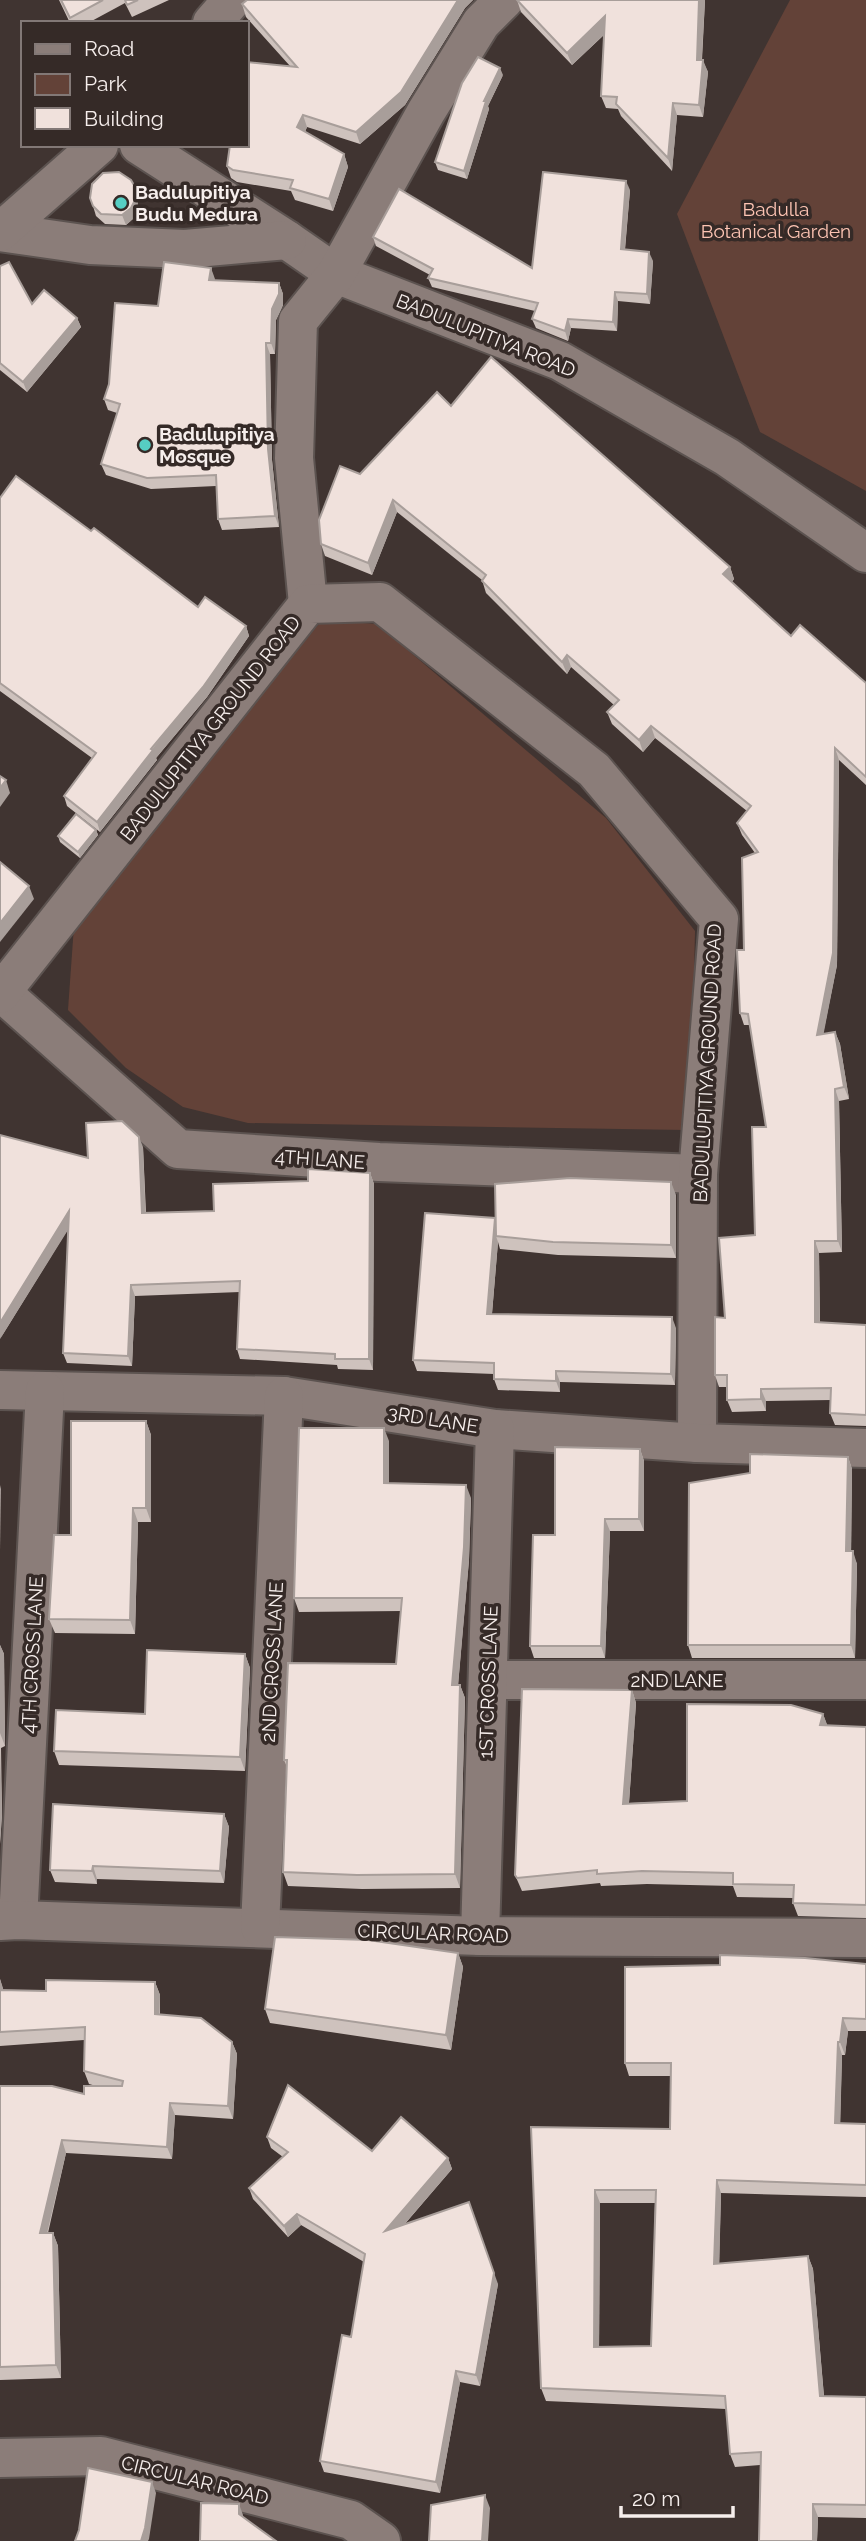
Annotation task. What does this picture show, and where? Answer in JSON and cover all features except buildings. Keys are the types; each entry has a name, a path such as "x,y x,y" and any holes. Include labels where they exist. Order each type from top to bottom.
{"street":[{"path":"214,21 232,0"},
{"path":"308,604 294,458 298,321 336,274 426,112 481,23 503,0"},
{"path":"0,232 97,147"},
{"name":"BADULUPITIYA ROAD","path":"142,147 336,274 560,361 727,457 866,553"},
{"path":"0,232 90,245 185,249 287,240"},
{"name":"BADULUPITIYA GROUND ROAD","path":"1,993 308,604 380,602 594,770 719,919 698,1174 697,1443"},
{"name":"4TH LANE","path":"1,993 178,1149 379,1163 698,1174"},
{"name":"3RD LANE","path":"0,1390 285,1396 495,1429 697,1443 866,1448"},
{"name":"4TH CROSS LANE","path":"9,1920 45,1391"},
{"name":"2ND CROSS LANE","path":"260,1927 285,1396"},
{"name":"1ST CROSS LANE","path":"480,1936 495,1429"},
{"name":"2ND LANE","path":"488,1680 866,1680"},
{"name":"CIRCULAR ROAD","path":"9,1920 480,1936 866,1938"},
{"name":"CIRCULAR ROAD","path":"0,2458 101,2456 351,2519 381,2541"}],"green space":[{"name":"Badulla Botanical Garden","path":"790,0 866,0 866,491 760,432 677,214"},
{"path":"322,620 377,624 606,818 695,931 691,1094 686,1130 248,1123 183,1107 126,1068 68,1010 74,926"}],"place":[{"name":"Badulupitiya Budu Medura","path":"121,203"},
{"name":"Badulupitiya Mosque","path":"145,445"}]}
